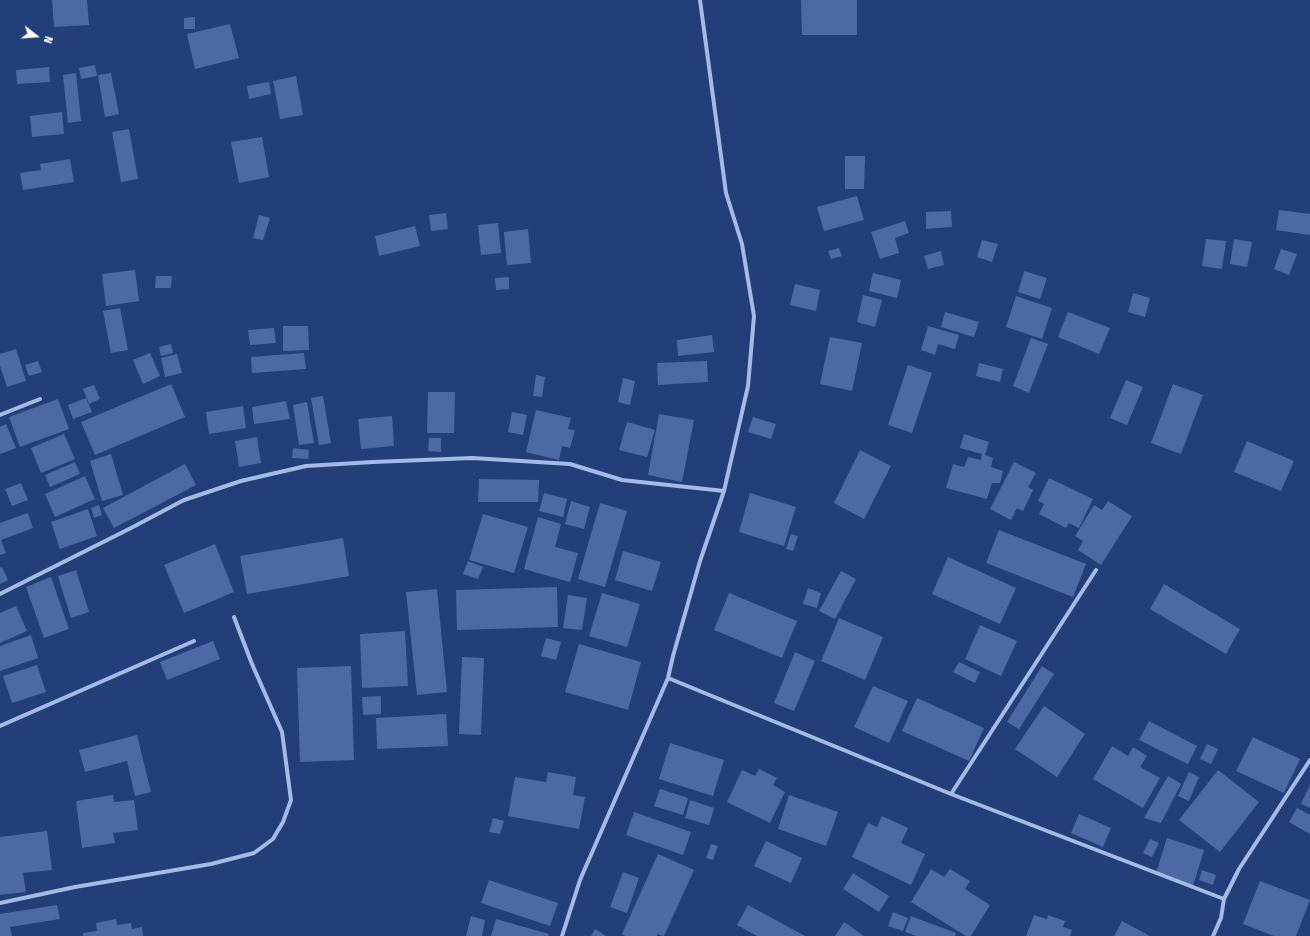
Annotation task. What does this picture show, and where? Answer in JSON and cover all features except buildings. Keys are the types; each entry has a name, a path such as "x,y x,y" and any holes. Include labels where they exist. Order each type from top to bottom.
{"street":[{"path":"562,936 580,880 668,678 700,561 724,491 748,386 754,316 742,244 726,193 700,0"},
{"path":"0,415 40,399"},
{"path":"0,594 184,500 241,482 306,466 472,458 540,462 570,464 622,480 724,491"},
{"path":"952,794 1096,570"},
{"path":"0,903 76,887 211,864 254,853 273,839 291,800 282,732 252,664 234,617"},
{"path":"0,726 194,641"},
{"path":"668,678 952,794 1224,899"},
{"path":"1213,936 1221,918 1224,899 1239,869 1310,760"}]}
